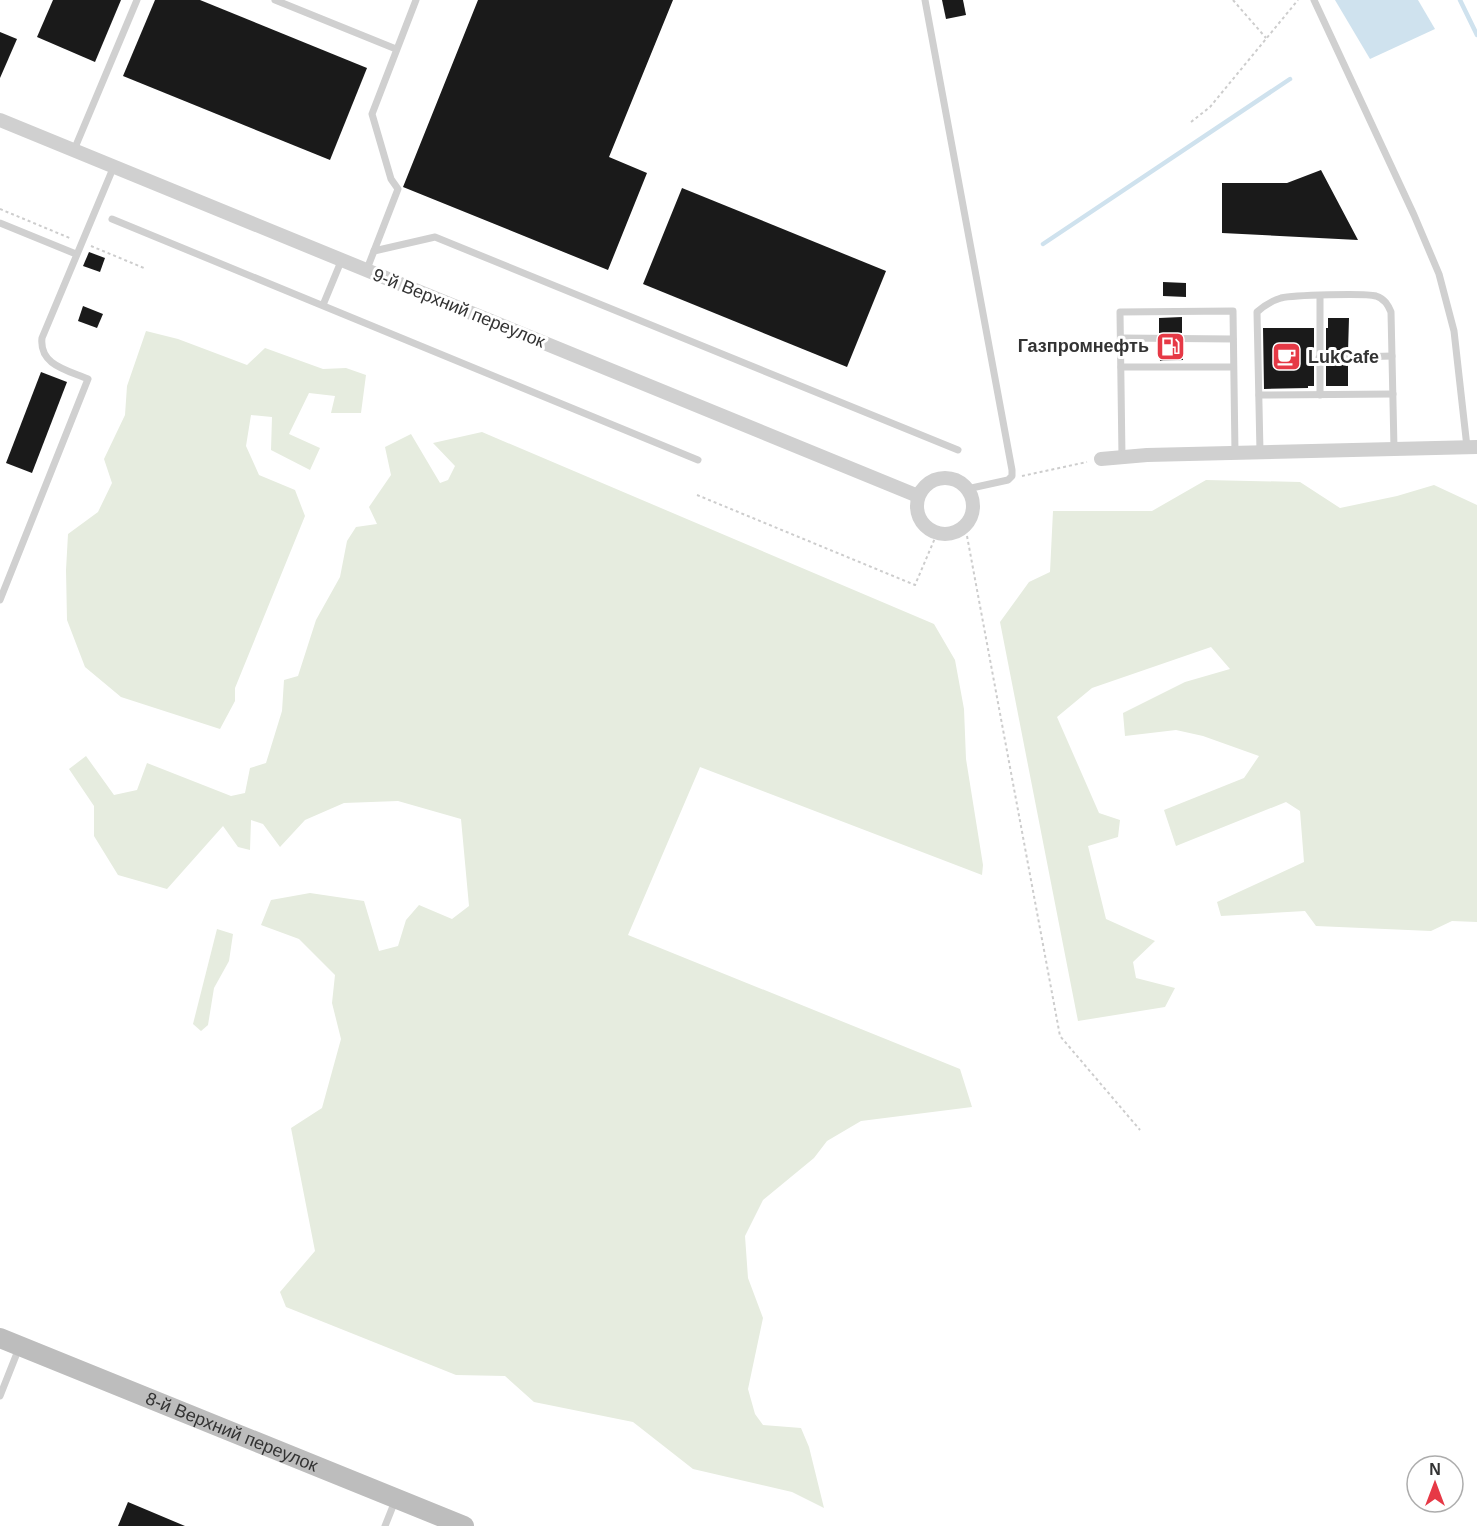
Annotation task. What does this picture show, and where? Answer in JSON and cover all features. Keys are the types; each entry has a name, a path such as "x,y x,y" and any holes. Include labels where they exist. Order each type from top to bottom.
{"street":[{"name":"9-й Верхний переулок","path":"0,120 918,496"},
{"path":"1101,459 1260,452 1472,447"},
{"path":"946,478 958,481 967,489 972,499 972,511 968,522 960,530 949,534 937,533 927,528 919,519 916,507 918,496 925,486 935,480 946,478"},
{"name":"8-й Верхний переулок","path":"0,1338 464,1526"}],"lane":[{"path":"74,150 137,0"},
{"path":"275,0 396,49"},
{"path":"367,270 398,189 391,179 372,114 416,0"},
{"path":"925,0 1012,470 1012,476 1008,480 967,489"},
{"path":"1314,0 1439,274 1454,331 1472,447"},
{"path":"0,600 88,379 53,363 44,356 41,347 42,338 114,166"},
{"path":"112,219 698,460"},
{"path":"0,223 76,254"},
{"path":"374,251 435,237 958,450"},
{"path":"323,305 342,259"},
{"path":"1320,296 1320,394"},
{"path":"1260,452 1257,312 1267,303 1283,298 1320,296 1375,296 1386,302 1391,312 1394,448"},
{"path":"1122,457 1120,312 1233,310 1234,453"},
{"path":"1121,338 1233,339"},
{"path":"1319,358 1392,356"},
{"path":"1121,367 1233,367"},
{"path":"1259,395 1393,394"},
{"path":"0,1396 20,1346"},
{"path":"385,1526 396,1499"}],"path":[{"path":"1233,0 1266,38"},
{"path":"1191,122 1210,107 1298,0"},
{"path":"1012,476 1022,476 1101,459"},
{"path":"697,495 915,585 934,538"},
{"path":"967,536 1059,1036 1140,1130"}],"shaded area":[{"path":"146,331 178,339 247,365 265,348 323,369 346,368 366,375 361,413 331,413 335,396 309,393 289,434 320,448 310,470 271,450 272,417 251,415 246,446 259,475 295,490 305,516 235,688 235,701 220,729 121,697 85,667 67,620 68,534 98,512 112,483 104,459 125,415 127,386"},
{"path":"482,432 934,624 955,660 964,709 966,759 983,865 982,875 700,767 628,935 960,1069 972,1107 861,1121 827,1141 814,1158 763,1200 745,1236 748,1278 763,1318 748,1389 755,1414 763,1425 801,1428 809,1447 824,1508 792,1492 693,1469 633,1422 534,1402 505,1376 456,1375 286,1307 280,1292 315,1251 291,1128 322,1108 341,1039 332,1003 335,975 299,939 261,925 271,900 310,893 364,901 379,951 398,946 406,920 419,905 452,919 469,906 461,819 398,801 344,803 305,820 280,847 263,824 251,820 250,850 238,847 223,826 167,889 118,875 94,836 94,806 69,769 86,756 114,795 137,790 147,763 231,796 245,793 250,768 266,763 282,711 284,680 298,676 316,620 340,577 347,541 356,527 377,524 369,507 391,475 385,447 411,434 440,483 448,480 455,466 433,443"},
{"path":"1206,480 1300,482 1340,508 1397,496 1434,485 1477,505 1477,922 1452,921 1431,931 1316,926 1305,911 1221,916 1217,902 1304,862 1300,811 1286,802 1176,846 1164,810 1244,778 1259,756 1203,736 1176,730 1125,736 1123,713 1185,682 1230,669 1211,647 1092,688 1057,717 1099,813 1120,820 1118,837 1088,846 1106,919 1155,941 1133,962 1136,978 1175,988 1165,1007 1078,1021 1000,622 1029,582 1050,572 1053,511 1152,511"},
{"path":"217,929 233,934 229,961 214,988 208,1025 201,1031 193,1024"}],"water":[{"path":"1335,0 1418,0 1435,29 1370,59"}],"building":[{"path":"53,0 121,0 95,62 37,37"},
{"path":"155,0 200,0 367,68 330,160 123,76"},
{"path":"478,0 673,0 609,157 647,173 608,270 403,187"},
{"path":"942,0 963,0 966,15 946,19"},
{"path":"0,32 17,39 0,78"},
{"path":"1321,170 1358,240 1222,233 1222,183 1287,183"},
{"path":"682,188 886,271 847,367 643,284"},
{"path":"89,252 105,258 100,272 83,266"},
{"path":"1163,282 1186,283 1186,297 1163,296"},
{"path":"83,306 103,314 97,328 78,321"},
{"path":"1182,317 1182,333 1159,333 1159,318"},
{"path":"1328,318 1349,318 1348,352 1326,352"},
{"path":"1263,328 1314,328 1314,386 1264,389"},
{"path":"1159,344 1183,344 1183,360 1160,361"},
{"path":"1326,363 1348,363 1348,386 1326,386"},
{"path":"41,372 67,382 32,473 6,463"},
{"path":"128,1502 185,1526 118,1526"}],"waterway":[{"path":"1460,0 1477,35"},
{"path":"1043,244 1290,79"}],"place":[{"name":"Газпромнефть","path":"1170,346"},
{"name":"LukCafe","path":"1287,357"}]}
